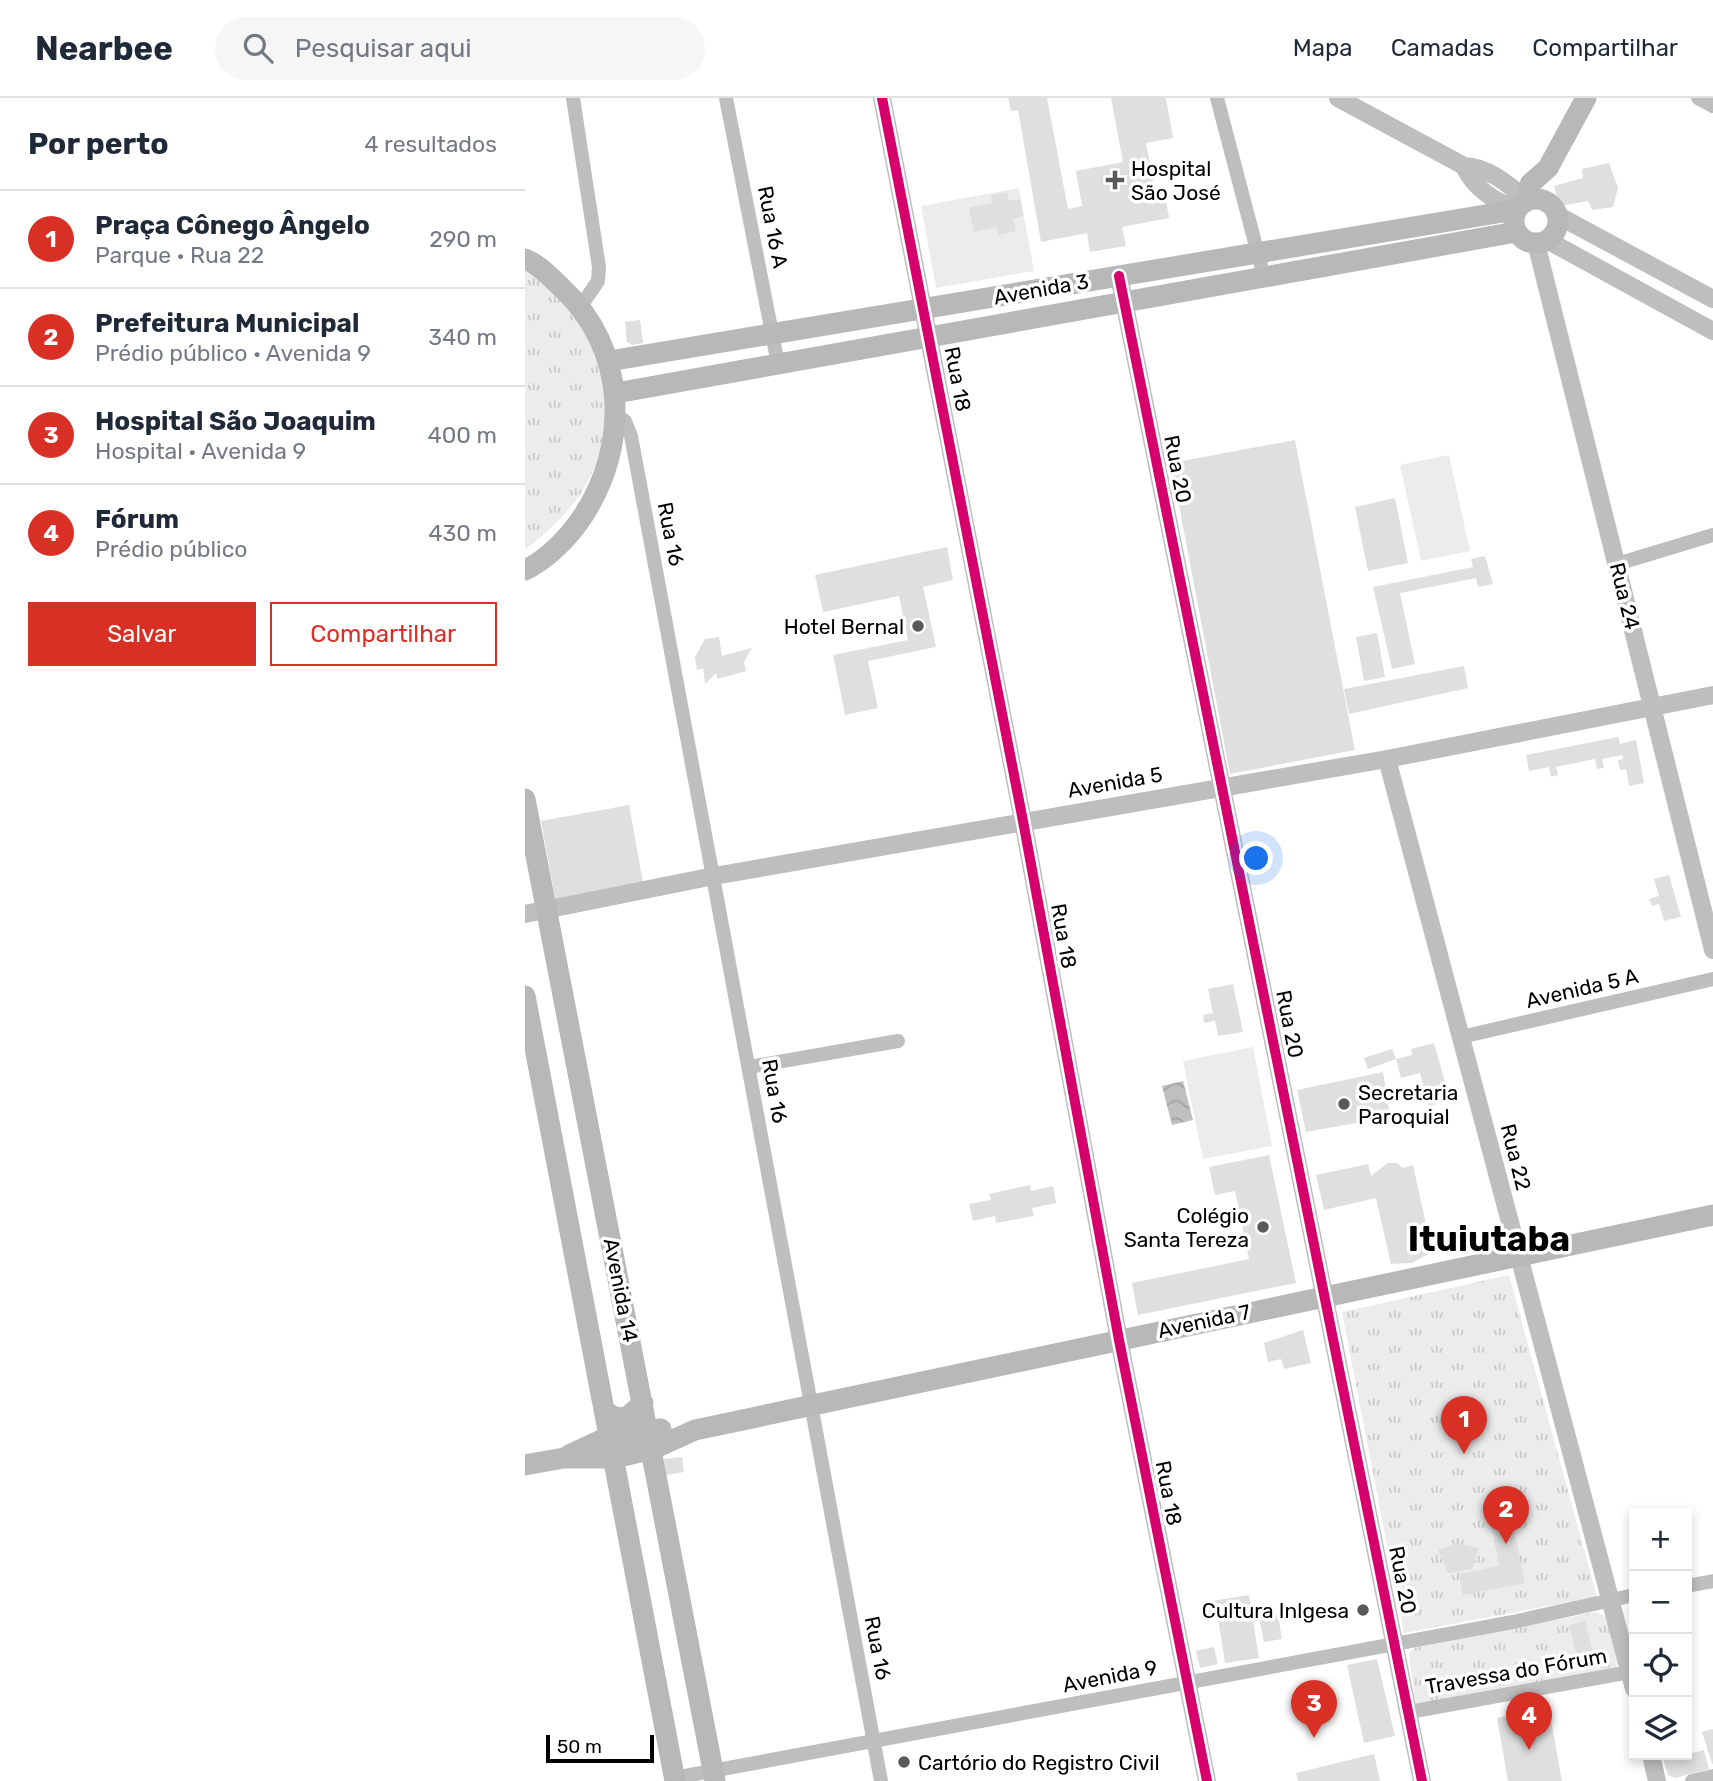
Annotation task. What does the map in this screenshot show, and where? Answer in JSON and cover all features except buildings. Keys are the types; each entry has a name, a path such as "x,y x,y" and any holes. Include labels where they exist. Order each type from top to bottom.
{"main road":[{"path":"1530,209 1555,232 1542,242 1525,240 1530,209 1530,184 1548,169 1586,98"},
{"name":"Avenida 3","path":"609,361 1530,209"},
{"name":"Avenida 3","path":"616,393 1264,277 1530,209"},
{"path":"525,258 535,263 581,306 609,361 616,393 614,443 600,491 572,533 525,570"},
{"name":"Avenida 14","path":"525,799 535,913 614,1246 714,1776"},
{"name":"Avenida 14","path":"525,996 674,1779"},
{"path":"557,1161 577,1168 586,1164 592,1155"},
{"path":"562,1194 579,1184 590,1184 600,1191"},
{"name":"Avenida 7","path":"525,1465 564,1458 614,1458 651,1439 1713,1215"},
{"path":"605,1411 614,1417 627,1418 643,1403"},
{"name":"Avenida 7","path":"564,1458 610,1436 651,1439"},
{"path":"620,1489 624,1477 632,1469 647,1471 658,1481"}],"street":[{"path":"573,98 599,267 598,281 581,306"},
{"name":"Rua 16 A","path":"726,98 778,364"},
{"name":"Rua 18","path":"882,98 1023,821 1119,1340 1207,1781"},
{"path":"1217,98 1264,277"},
{"path":"1338,98 1464,166 1476,167 1495,176 1530,209 1713,299"},
{"path":"1698,98 1713,106"},
{"path":"1542,242 1713,331"},
{"name":"Rua 24","path":"1542,242 1617,564 1713,950"},
{"name":"Rua 20","path":"1119,276 1422,1781"},
{"name":"Rua 16","path":"615,415 625,421 631,436 881,1781"},
{"path":"1617,564 1713,535"},
{"name":"Avenida 5","path":"535,913 714,876 1387,759 1713,695"},
{"name":"Rua 22","path":"1387,759 1629,1669"},
{"name":"Avenida 5 A","path":"1461,1037 1713,979"},
{"path":"749,1067 898,1041"},
{"path":"1692,1585 1713,1581"},
{"name":"Avenida 9","path":"674,1779 714,1776 874,1741 1513,1622 1629,1596"},
{"name":"Travessa do Fórum","path":"1409,1712 1629,1680"},
{"path":"1652,1760 1657,1781"},
{"path":"1692,1781 1713,1776"}],"green space":[{"path":"1019,188 1034,271 936,288 921,206"},
{"path":"525,270 548,286 568,307 584,332 596,359 603,388 604,417 601,446 586,485 563,516 525,550"},
{"path":"1449,455 1470,551 1421,561 1400,465"},
{"path":"1253,1047 1272,1146 1203,1159 1183,1061"},
{"path":"1509,1275 1597,1597 1404,1633 1342,1312"},
{"path":"1596,1612 1608,1617 1619,1663 1615,1668 1425,1707 1416,1705 1409,1654 1414,1648"}],"water":[{"path":"1183,1081 1193,1120 1172,1125 1162,1086"}],"cycle path":[{"path":"882,98 1023,821 1119,1340 1207,1781"},
{"path":"1119,276 1422,1781"}],"place":[{"name":"Hospital São José","path":"1115,180"},
{"name":"Hotel Bernal","path":"918,626"},
{"name":"Secretaria Paroquial","path":"1344,1104"},
{"name":"Colégio Santa Tereza","path":"1263,1227"},
{"name":"Praça Cônego Ângelo","path":"1464,1454"},
{"name":"Prefeitura Municipal","path":"1506,1544"},
{"name":"Cultura Inlgesa","path":"1363,1610"},
{"name":"Hospital São Joaquim","path":"1314,1738"},
{"name":"Fórum","path":"1529,1750"},
{"name":"Cartório do Registro Civil","path":"904,1762"}],"district":[{"name":"Ituiutaba","path":"1489,1239"}]}
